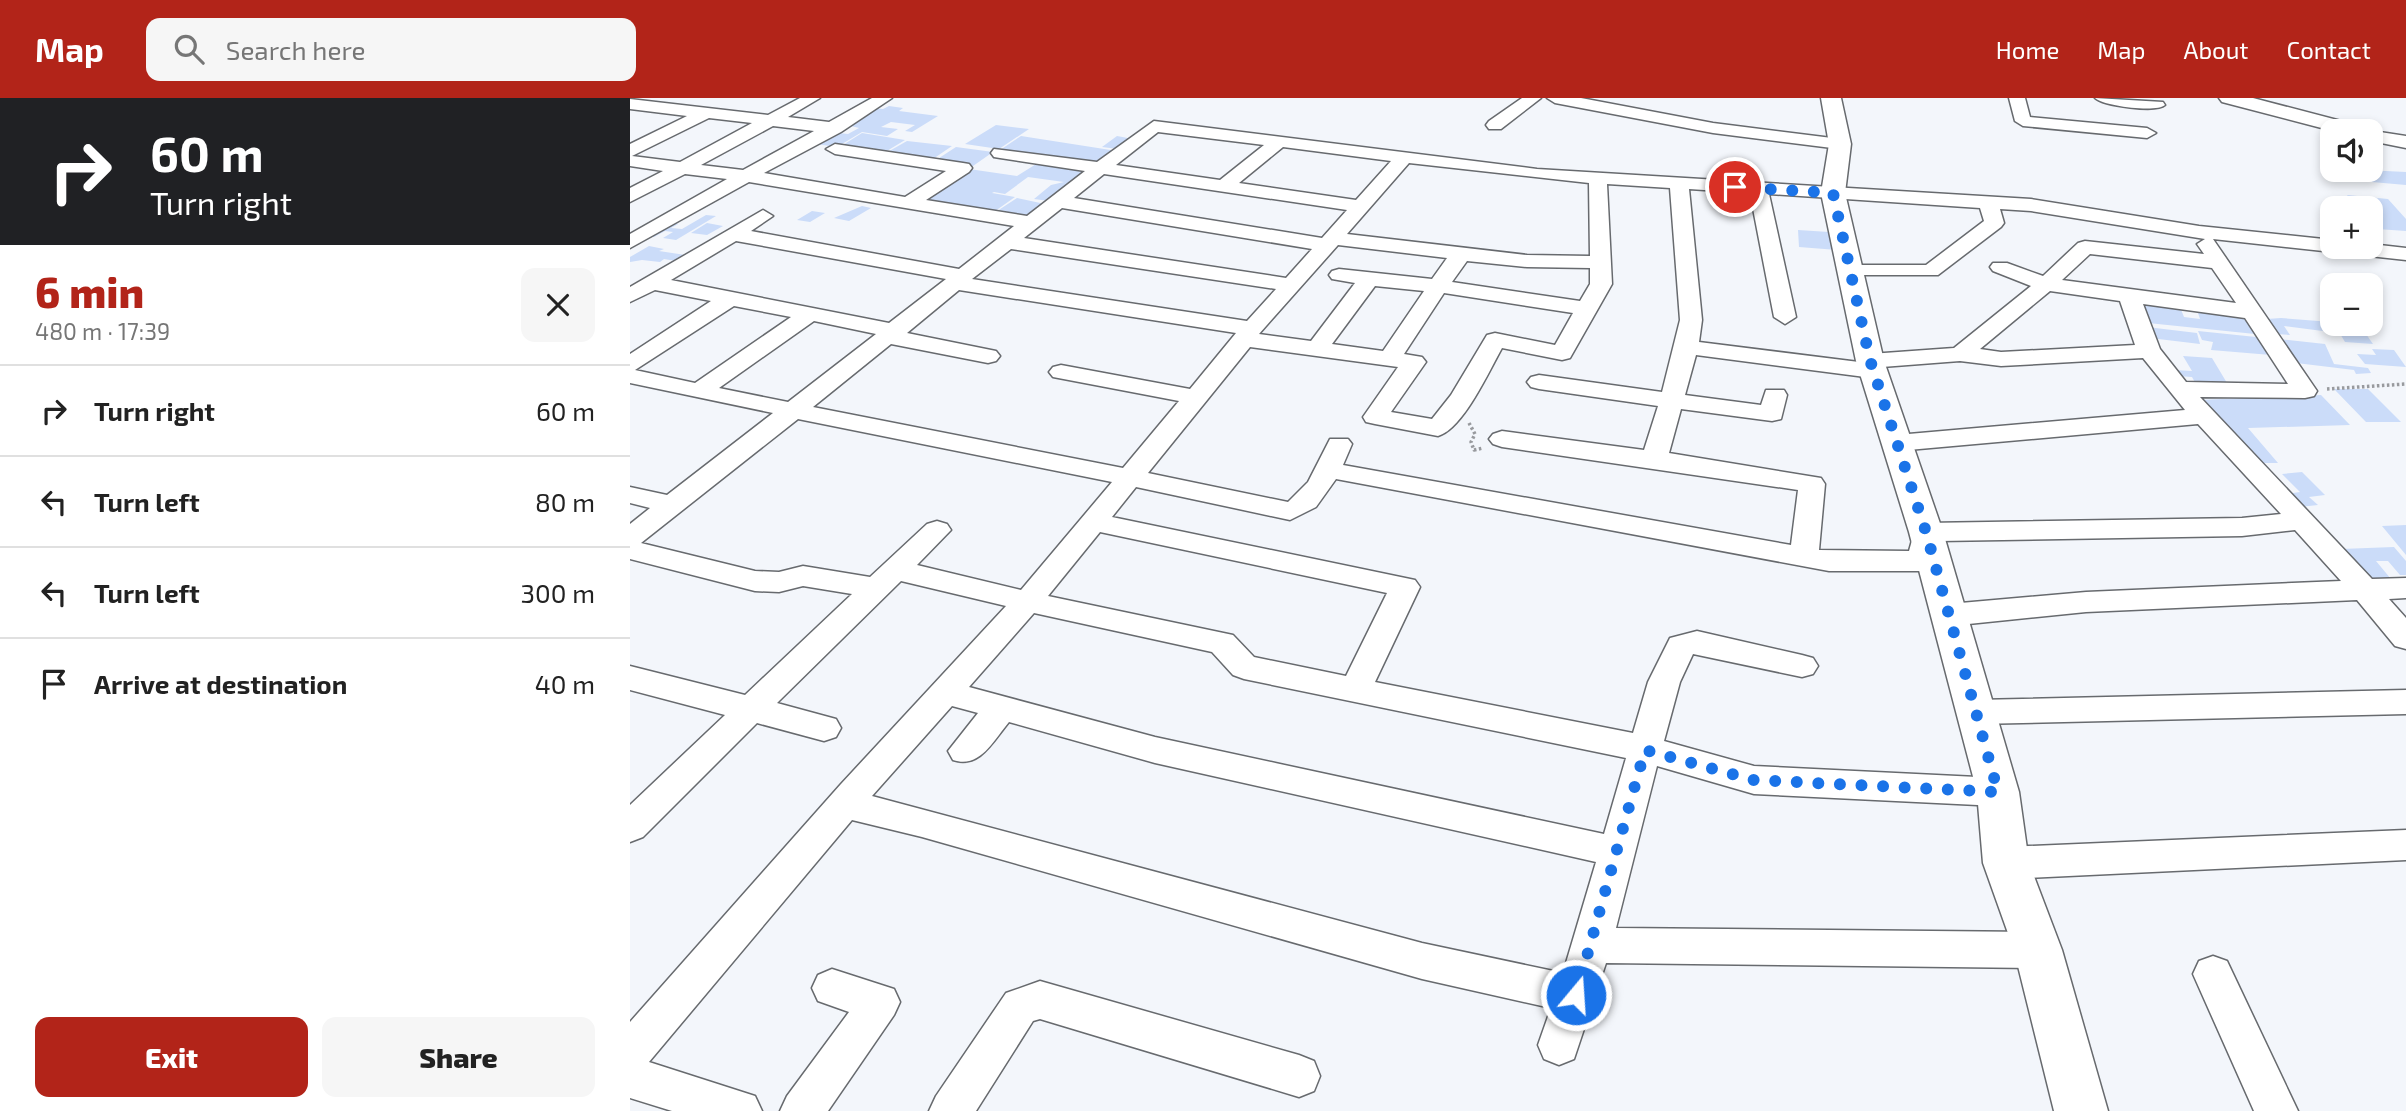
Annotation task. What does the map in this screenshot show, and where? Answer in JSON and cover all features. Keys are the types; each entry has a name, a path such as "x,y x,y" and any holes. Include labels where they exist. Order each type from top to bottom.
{"street":[{"path":"630,151 735,98"},
{"path":"630,196 812,98"},
{"path":"630,242 746,176 840,129 884,98"},
{"path":"1495,125 1533,98"},
{"path":"1555,98 1713,128 1840,144"},
{"path":"1831,98 1840,144 1833,193 1872,366 1926,532 1998,792 2006,863 2038,950 2081,1111"},
{"path":"2017,98 2023,121 2147,133"},
{"path":"2085,98 2099,129"},
{"path":"2103,98 2157,104"},
{"path":"2228,98 2320,122"},
{"path":"630,104 840,129"},
{"path":"630,538 894,334 958,280 1154,126 1403,159 1598,178 2031,205 2199,232 2406,254"},
{"path":"2383,137 2406,142"},
{"path":"1224,187 1279,142"},
{"path":"835,149 963,168 908,203"},
{"path":"1000,153 1363,207"},
{"path":"630,1053 845,804 1027,602 1092,521 1133,477 1248,334 1403,159"},
{"path":"630,161 746,176 908,203 1045,213 1105,209 1331,242 1527,261 1600,262"},
{"path":"733,234 1317,349 1414,362 1375,417 1438,428 1462,398 1495,340 1562,353 1601,284 1598,178"},
{"path":"1654,459 1687,347 1692,320 1679,183"},
{"path":"1758,188 1785,317"},
{"path":"1850,269 1931,271 1994,223 1987,202"},
{"path":"630,296 762,216"},
{"path":"2199,232 2305,391"},
{"path":"1007,242 1291,285"},
{"path":"1960,354 2046,284 2085,247 2217,262"},
{"path":"1389,359 1461,254"},
{"path":"2000,267 2046,284 2130,298 2250,312"},
{"path":"1339,275 1438,286 1587,309"},
{"path":"1317,349 1369,279"},
{"path":"652,283 811,313 988,356"},
{"path":"630,363 731,298"},
{"path":"2130,298 2149,351 2179,389 2302,520 2406,638"},
{"path":"699,391 811,313"},
{"path":"1687,347 1872,366 1960,354 2001,359 2149,351"},
{"path":"1061,372 1196,397"},
{"path":"630,376 794,412 1133,477 1290,511 1300,508 1328,470 1339,444"},
{"path":"1539,383 1772,414 1775,395"},
{"path":"2179,389 2305,391"},
{"path":"1897,443 2204,416"},
{"path":"1502,439 1812,484 1804,557"},
{"path":"1328,470 1829,561 1922,561 1926,532"},
{"path":"630,495 673,505"},
{"path":"1926,532 2242,527 2302,520"},
{"path":"1092,521 1149,536 1307,564 1405,587 1355,690"},
{"path":"630,827 937,530"},
{"path":"630,550 755,580 779,582 803,576 885,579 1027,602 1222,643 1244,667 1645,750 1754,780 1998,792"},
{"path":"1949,615 2087,603 2406,588"},
{"path":"1559,1045 1592,945 1664,682 1681,646 1698,642 1802,666"},
{"path":"630,678 824,728"},
{"path":"945,692 1156,750 1618,852"},
{"path":"1976,712 2406,702"},
{"path":"965,751 1002,708"},
{"path":"845,804 922,822 1422,961 1576,995"},
{"path":"2006,863 2406,845"},
{"path":"1592,945 2038,950"},
{"path":"2213,974 2276,1111"},
{"path":"803,1111 880,1002 832,988"},
{"path":"951,1111 1020,1006 1040,1000 1298,1076"},
{"path":"630,1077 684,1103 740,1111"}],"path":[{"path":"2305,391 2406,384"}],"building":[{"path":"889,106 903,108 899,111 938,116 912,132 905,131 915,125 891,122 881,127 898,129 887,136 862,132 837,147 809,143 829,132 848,134 859,128 843,124 872,108 883,109"},
{"path":"996,125 1029,129 999,149 965,144"},
{"path":"862,133 905,140 882,154 838,148"},
{"path":"1021,136 1117,151 1099,165 1000,150"},
{"path":"1117,136 1133,139 1118,149 1102,147"},
{"path":"907,141 952,146 930,161 884,154"},
{"path":"956,147 993,152 973,166 936,160"},
{"path":"1041,161 1074,165 1070,169 1088,171 1049,201 1034,199 1051,185 1064,182 1028,177 1005,194 994,192 992,193 1015,197 991,214 918,202 969,169 1017,176"},
{"path":"2383,171 2406,172 2406,185 2372,182 2383,182"},
{"path":"1017,198 1045,204 1024,220 991,215"},
{"path":"2383,199 2388,199 2406,219 2406,231 2383,229"},
{"path":"862,206 871,208 849,221 834,218"},
{"path":"812,211 825,213 810,222 797,220"},
{"path":"706,215 716,216 676,240 663,238 673,232 665,231 654,237 646,236 669,222 678,224 671,228 682,229"},
{"path":"707,223 723,226 707,235 691,233"},
{"path":"1798,230 1829,232 1836,236 1837,250 1799,247"},
{"path":"649,246 664,249 659,251 692,256 682,262 664,259 660,262 630,262 630,257"},
{"path":"2141,303 2180,307 2184,317 2200,319 2197,310 2246,314 2255,334 2148,323"},
{"path":"2267,319 2320,321 2320,331 2284,326 2290,335 2276,334"},
{"path":"2147,327 2197,333 2200,344 2150,338"},
{"path":"2198,331 2256,337 2283,356 2211,350 2213,342 2202,340"},
{"path":"2341,336 2367,336 2373,344 2345,342"},
{"path":"2278,339 2325,344 2334,364 2368,368 2371,373 2356,374 2354,370 2288,362"},
{"path":"2372,349 2394,350 2406,367 2365,364 2357,354 2376,355"},
{"path":"2183,356 2212,358 2230,388 2198,388 2192,377 2177,376 2174,370 2192,371"},
{"path":"2334,389 2368,389 2401,422 2366,422"},
{"path":"2321,395 2350,425 2248,428 2278,463 2263,463 2198,400"},
{"path":"2302,472 2325,495 2309,497 2318,505 2299,507 2286,494 2300,492 2282,474"},
{"path":"2406,525 2406,555 2382,526"},
{"path":"2394,547 2406,561 2406,575 2400,575 2388,561 2376,561 2391,579 2366,579 2341,549"}],"route":[{"path":"1576,995 1645,750 1754,780 1998,792 1926,532 1870,360 1833,193 1735,187"}]}
